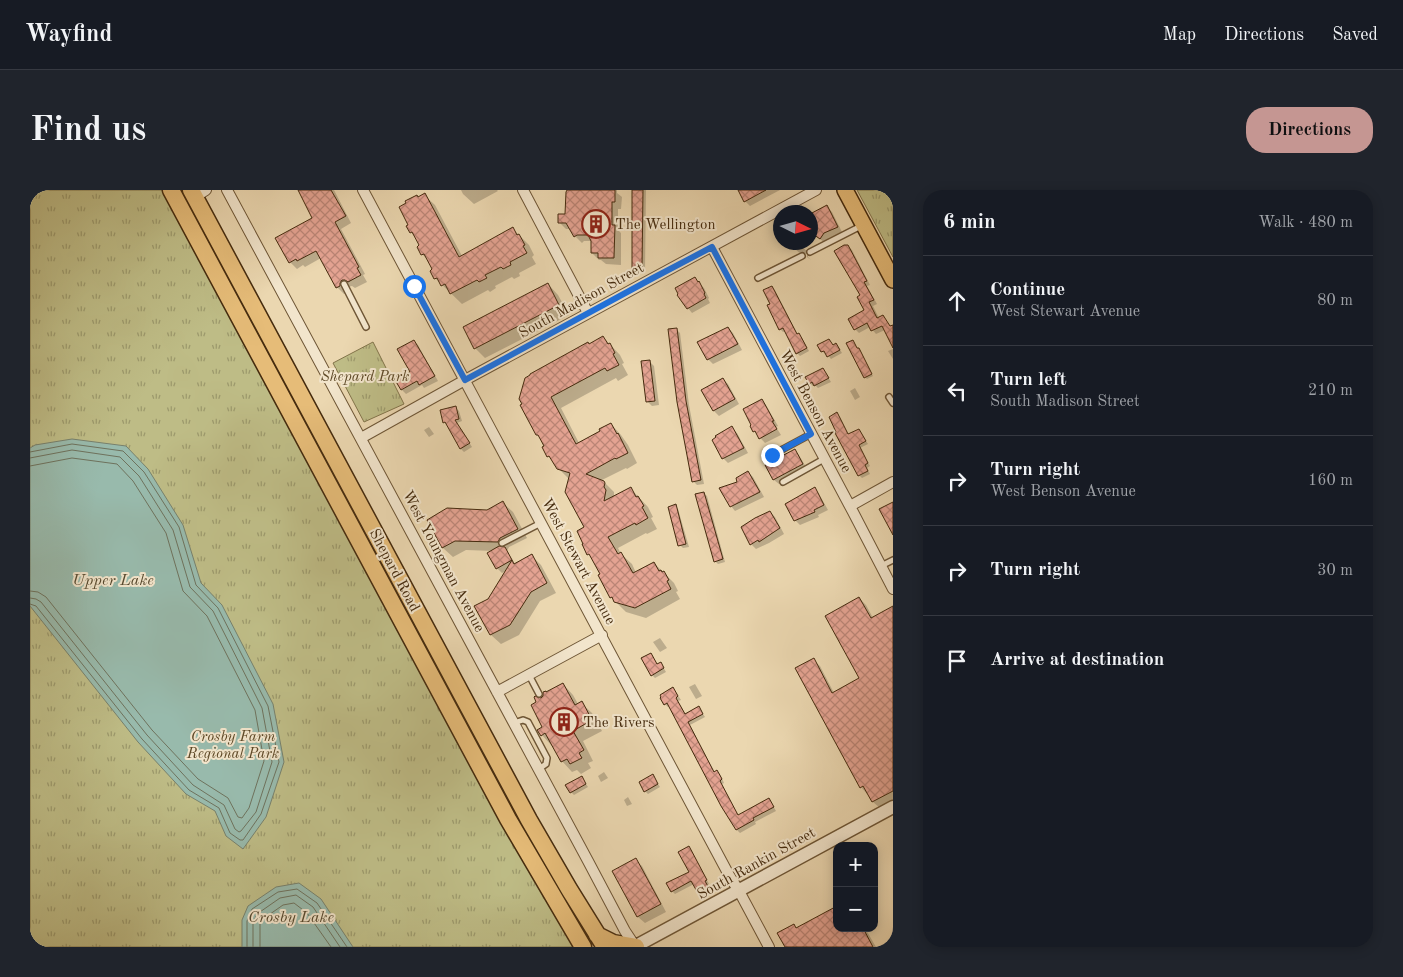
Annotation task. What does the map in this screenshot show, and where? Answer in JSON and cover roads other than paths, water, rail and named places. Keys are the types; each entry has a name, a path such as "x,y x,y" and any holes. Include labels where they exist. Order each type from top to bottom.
{"highway":[{"name":"Shepard Road","path":"171,190 508,819 583,947"},
{"path":"177,190 186,197 198,192"},
{"name":"Shepard Road","path":"198,192 529,820 569,889 597,943"},
{"path":"198,192 188,204 186,212 209,262"},
{"path":"562,914 597,943 613,943 635,947"}],"main road":[{"path":"845,190 893,280"}],"street":[{"name":"West Youngman Avenue","path":"227,190 635,947"},
{"name":"West Stewart Avenue","path":"363,190 769,947"},
{"path":"523,190 588,313"},
{"name":"South Madison Street","path":"361,438 816,190"},
{"name":"West Benson Avenue","path":"712,247 893,589"},
{"path":"850,506 893,482"},
{"path":"497,692 602,635"},
{"name":"South Rankin Street","path":"635,947 893,807"}],"lane":[{"path":"810,252 863,225"},
{"path":"758,278 802,256"},
{"path":"344,284 366,327"},
{"path":"889,397 893,403"},
{"path":"772,455 811,434"},
{"path":"783,482 825,459"},
{"path":"502,543 542,523"},
{"path":"881,566 893,560"},
{"path":"529,675 539,694"}],"water":[{"name":"Upper Lake","path":"72,439 126,446 148,469 183,525 201,583 222,605 273,704 284,762 266,817 243,849 226,836 215,811 186,794 138,742 30,606 30,448 35,445"},
{"name":"Crosby Lake","path":"299,883 321,899 353,947 242,947 242,920 248,906 276,887"}],"place":[{"name":"The Wellington","path":"596,224"},
{"name":"The Rivers","path":"564,722"}],"park label":[{"name":"Shepard Park","path":"365,376"},
{"name":"Crosby Farm Regional Park","path":"233,744"}]}
